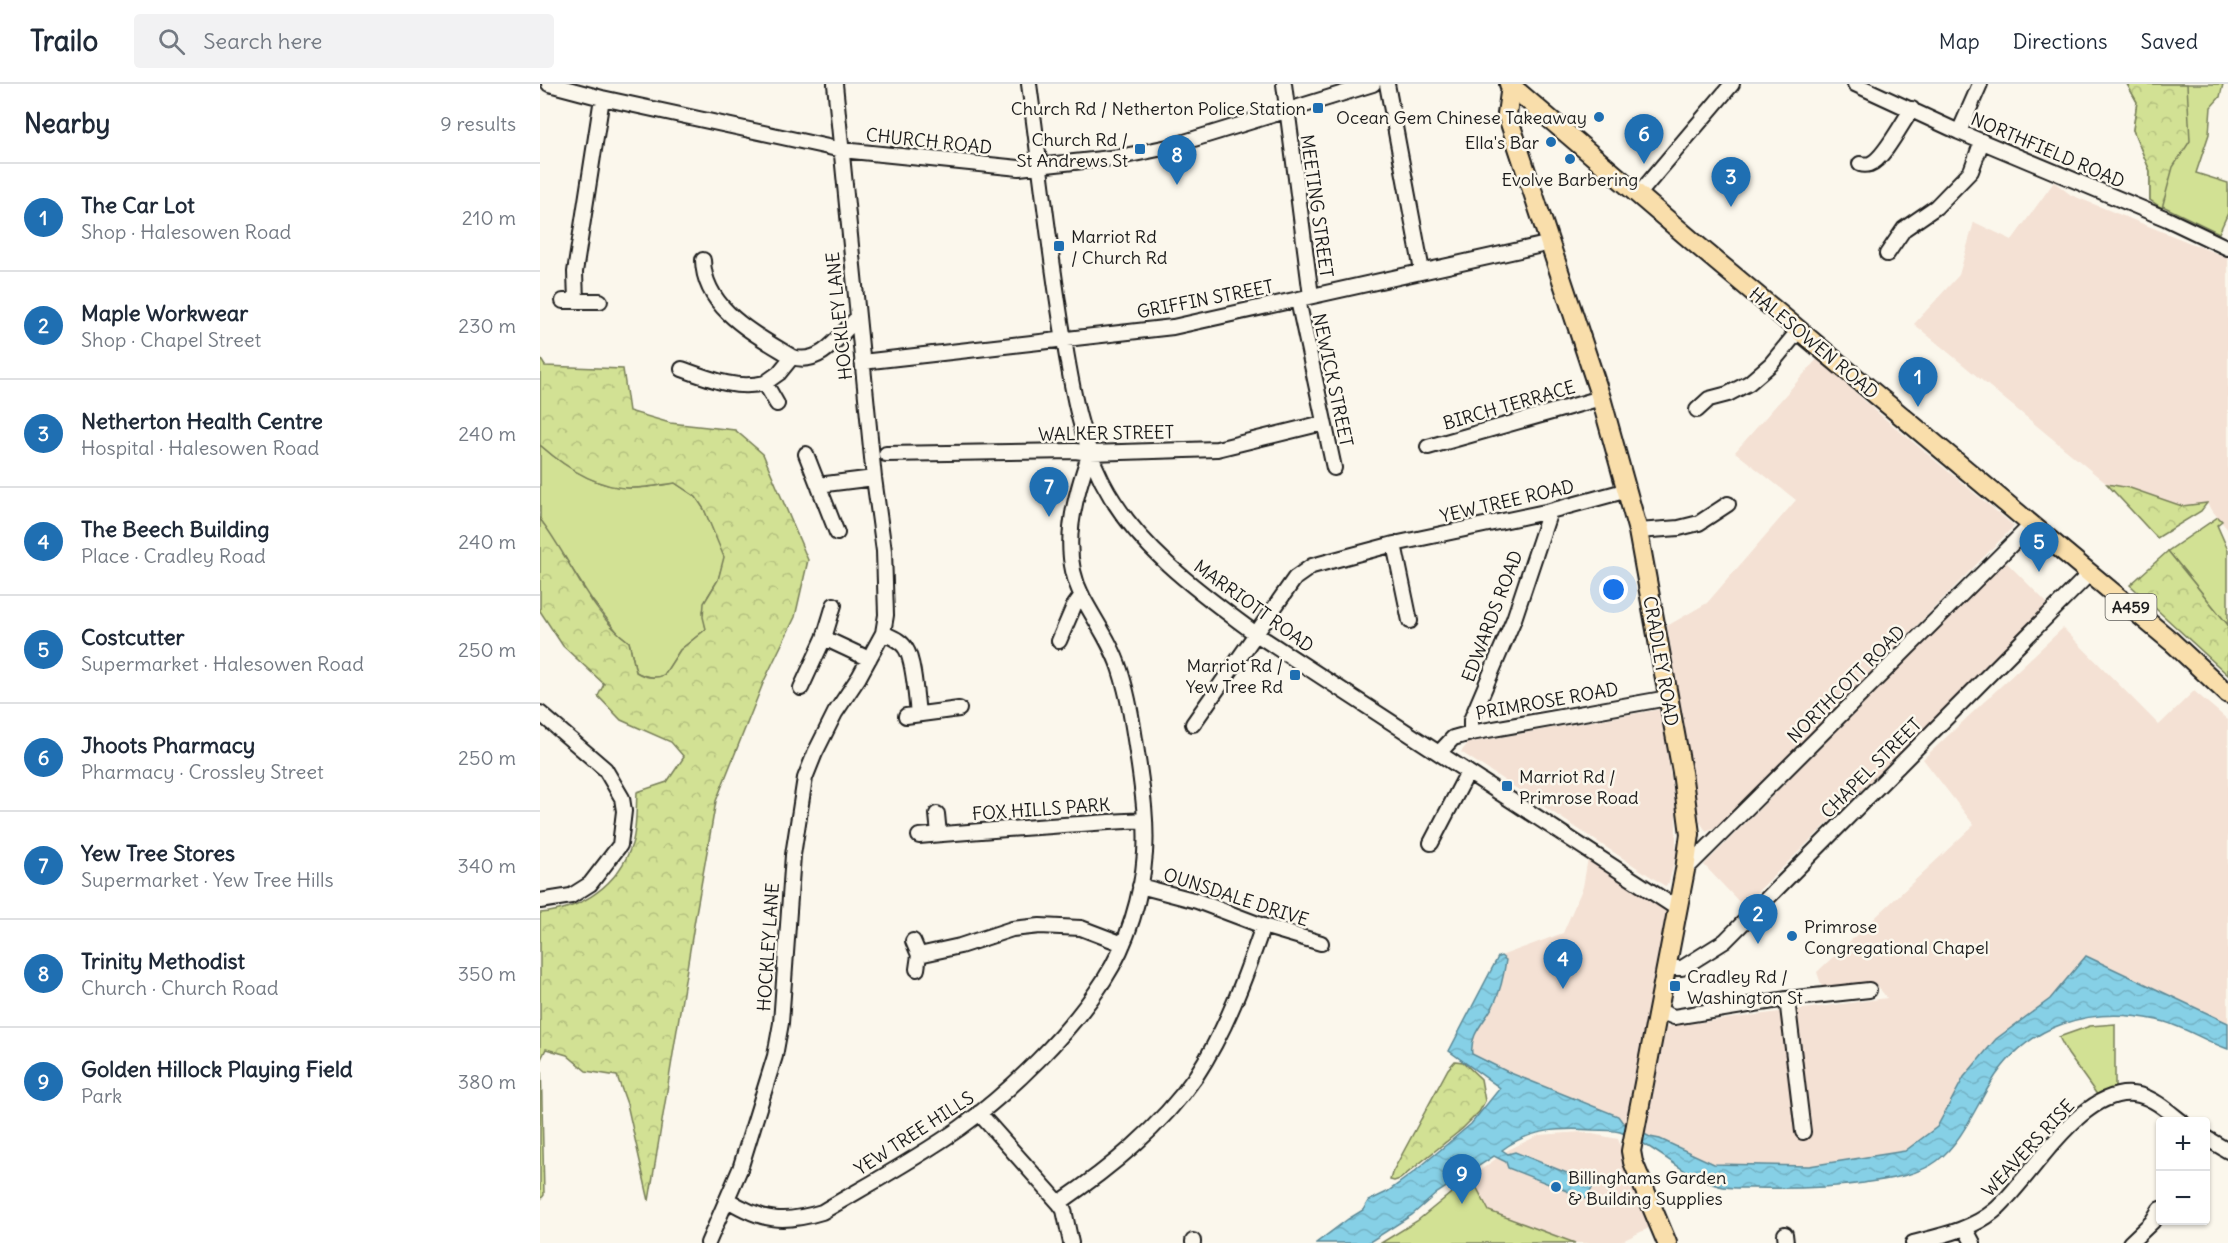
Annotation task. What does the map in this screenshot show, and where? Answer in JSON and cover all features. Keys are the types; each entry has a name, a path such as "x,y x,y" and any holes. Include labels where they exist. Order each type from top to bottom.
{"main road":[{"name":"HALESOWEN ROAD","path":"1510,85 2172,642 2228,694"},
{"name":"CRADLEY ROAD","path":"1510,85 1507,114 1601,398 1628,490 1638,531 1682,772 1689,834 1685,870 1632,1146 1633,1162 1667,1243"}],"street":[{"name":"CHURCH ROAD","path":"549,84 602,98 842,150 1019,168 1142,154 1373,84"},
{"name":"HOCKLEY LANE","path":"708,1243 728,1200 763,1099 781,1023 793,855 805,778 835,713 883,633 886,607 884,551 873,478 835,84"},
{"name":"MARRIOTT ROAD","path":"1029,84 1064,339 1079,422 1103,483 1126,518 1143,538 1190,583 1256,634 1678,909"},
{"name":"MEETING STREET","path":"1284,84 1304,298"},
{"path":"1386,84 1422,271"},
{"path":"1638,195 1732,84"},
{"name":"NORTHFIELD ROAD","path":"1855,84 1959,132 2167,219 2228,248"},
{"path":"1959,132 1980,84"},
{"path":"600,301 570,301 602,98"},
{"path":"1860,164 1868,165 1874,162 1886,148 1911,109"},
{"path":"1887,254 1904,229 1936,207 1971,171 1982,141"},
{"name":"GRIFFIN STREET","path":"862,362 1173,327 1551,243"},
{"path":"703,260 704,273 709,285 730,316 792,357 801,360 820,355 857,318"},
{"name":"NEWICK STREET","path":"1304,298 1323,423 1334,468"},
{"path":"1697,410 1708,399 1728,394 1749,383 1771,364 1799,330"},
{"path":"682,369 734,386 754,385 765,382 779,373 792,357"},
{"path":"765,382 777,404"},
{"name":"BIRCH TERRACE","path":"1428,447 1601,398"},
{"name":"WALKER STREET","path":"886,454 1090,453 1217,449 1323,423"},
{"name":"YEW TREE HILLS","path":"728,1200 747,1211 775,1220 805,1217 822,1212 922,1153 980,1113 1024,1074 1072,1022 1105,979 1123,944 1140,886 1145,854 1145,820 1136,739 1126,691 1119,667 1082,595 1072,563 1071,526 1078,485 1090,453"},
{"path":"806,454 837,533"},
{"path":"818,485 873,478"},
{"name":"YEW TREE ROAD","path":"1193,724 1295,578 1312,566 1394,544 1550,511 1628,490"},
{"path":"1638,531 1679,528 1699,523 1728,504"},
{"name":"EDWARDS ROAD","path":"1471,733 1471,720 1514,619 1550,511"},
{"name":"NORTHCOTT ROAD","path":"1685,870 2032,524"},
{"path":"1394,544 1410,621"},
{"name":"CHAPEL STREET","path":"1666,968 1682,968 1725,941 2090,573"},
{"path":"1059,641 1074,606 1082,595"},
{"path":"801,688 824,638 834,605"},
{"path":"883,633 898,640 906,648 909,658 912,715 959,709"},
{"path":"824,638 869,659"},
{"name":"PRIMROSE ROAD","path":"1439,753 1453,738 1471,733 1668,698"},
{"path":"540,713 605,769 622,798 624,811 624,827 620,845 590,884 571,896 540,901"},
{"path":"1431,843 1468,772"},
{"path":"937,814 939,834"},
{"name":"FOX HILLS PARK","path":"919,836 993,831 1038,825 1145,820"},
{"name":"OUNSDALE DRIVE","path":"1140,886 1197,901 1263,926 1321,943"},
{"path":"919,955 960,946 1012,929 1040,926 1081,928 1123,944"},
{"path":"1059,1203 1102,1173 1134,1146 1195,1077 1234,1005 1263,926"},
{"path":"913,941 919,955 916,969"},
{"path":"1659,1011 1674,1017 1786,999 1869,990"},
{"path":"1786,999 1803,1132"},
{"name":"WEAVERS RISE","path":"1913,1243 1965,1228 1992,1213 2007,1199 2065,1130 2101,1101 2125,1094 2138,1094 2150,1098 2175,1117"},
{"path":"980,1113 1059,1203 1067,1222 1071,1243"},
{"path":"2210,1141 2228,1151"},
{"path":"2130,1243 2156,1216"},
{"path":"1965,1228 1973,1243"}],"shaded area":[{"path":"2054,182 2071,195 2228,258 2228,530 2207,504 2182,506 2130,488 2107,484 1914,324 1959,275 1974,222 2012,240"},
{"path":"1818,358 1878,413 2014,526 1770,776 1719,826 1706,831 1700,822 1667,626 1707,603 1796,500 1735,452"},
{"path":"2005,561 2050,606 1743,906 1704,865"},
{"path":"2063,628 2159,725 2194,691 2228,720 2228,1023 2087,957 2050,999 1996,1039 1964,1077 1937,1127 1905,1151 1809,1166 1714,1164 1660,1139 1645,1135 1666,1027 1887,998 1875,983 1822,987 1817,972 1974,825 1923,759"},
{"path":"1661,709 1676,811 1676,855 1669,883 1665,886 1461,752 1468,743"},
{"path":"1589,852 1678,909 1634,1134 1449,1051 1498,957 1563,933 1583,887"},
{"name":"Billinghams Garden & Building Supplies","path":"1582,1132 1618,1139 1651,1227 1618,1243 1575,1243 1489,1211 1471,1177 1508,1150 1539,1135"}],"green space":[{"path":"2127,84 2223,84 2220,97 2211,107 2209,134 2196,173 2228,183 2228,213 2219,233 2150,200 2150,171 2133,130 2137,102"},
{"path":"2127,84 2187,84 2190,141 2173,167 2162,208 2150,200 2150,171 2133,130 2137,102"},
{"path":"540,358 545,366 623,369 629,411 670,423 735,430 763,454 808,560 795,617 764,681 716,801 649,1201 627,1104 617,1076 586,1071 567,1055 546,1049 541,1059 544,1195 540,1200 540,913 570,907 608,883 626,858 634,838 637,792 667,782 684,757 671,742 621,720 598,696 604,684 563,646 540,611 540,519 592,601 615,630 629,642 636,672 646,676 664,675 680,650 706,629 703,617 704,603 718,580 724,557 704,509 696,497 675,483 638,488 606,485 571,469 540,445"},
{"path":"540,445 571,469 594,481 606,485 637,488 675,483 696,497 704,509 725,557 718,580 708,596 703,611 706,629 680,650 664,675 649,677 636,672 629,642 618,633 592,600 540,519"},
{"path":"2107,484 2130,488 2182,506 2207,503 2201,511 2157,538"},
{"path":"2218,517 2222,521 2217,525 2228,550 2228,625 2168,551"},
{"path":"2168,551 2228,625 2228,675 2130,585"},
{"path":"2115,1024 2115,1090 2098,1096 2068,1054 2059,1037 2090,1026"},
{"path":"1455,1061 1463,1062 1481,1079 1485,1101 1479,1112 1462,1129 1400,1179 1390,1180 1448,1069"},
{"path":"1471,1177 1489,1211 1575,1243 1381,1243 1417,1221"}],"water":[{"path":"1501,956 1506,960 1501,987 1492,1009 1476,1033 1472,1054 1508,1072 1618,1116 1623,1123 1650,1137 1660,1139 1714,1164 1809,1166 1905,1151 1937,1127 1964,1077 1996,1039 2050,999 2086,956 2228,1023 2228,1049 2166,1022 2133,1016 2085,1018 2063,1024 2042,1033 2006,1062 1961,1135 1937,1161 1921,1170 1902,1176 1850,1185 1796,1188 1723,1187 1699,1179 1644,1144 1620,1132 1580,1129 1545,1131 1523,1138 1502,1150 1508,1154 1515,1152 1594,1184 1587,1199 1508,1168 1506,1162 1494,1156 1437,1193 1412,1215 1368,1243 1316,1243 1363,1210 1368,1201 1387,1192 1414,1172 1471,1124 1500,1088 1449,1051 1498,957"}],"place":[{"name":"Church Rd / Netherton Police Station","path":"1318,108"},
{"name":"Ocean Gem Chinese Takeaway","path":"1599,117"},
{"name":"Ella's Bar","path":"1551,142"},
{"name":"Church Rd / St Andrews St","path":"1140,149"},
{"name":"Evolve Barbering","path":"1570,159"},
{"name":"Jhoots Pharmacy","path":"1644,164"},
{"name":"Trinity Methodist","path":"1177,185"},
{"name":"Netherton Health Centre","path":"1731,207"},
{"name":"Marriot Rd / Church Rd","path":"1059,246"},
{"name":"The Car Lot","path":"1918,407"},
{"name":"Yew Tree Stores","path":"1049,517"},
{"name":"Costcutter","path":"2039,572"},
{"name":"Marriot Rd / Yew Tree Rd","path":"1295,675"},
{"name":"Marriot Rd / Primrose Road","path":"1507,786"},
{"name":"Primrose Congregational Chapel","path":"1792,936"},
{"name":"Maple Workwear","path":"1758,944"},
{"name":"Cradley Rd / Washington St","path":"1675,986"},
{"name":"The Beech Building","path":"1563,989"},
{"name":"Billinghams Garden & Building Supplies","path":"1556,1187"},
{"name":"Golden Hillock Playing Field","path":"1462,1204"}]}
